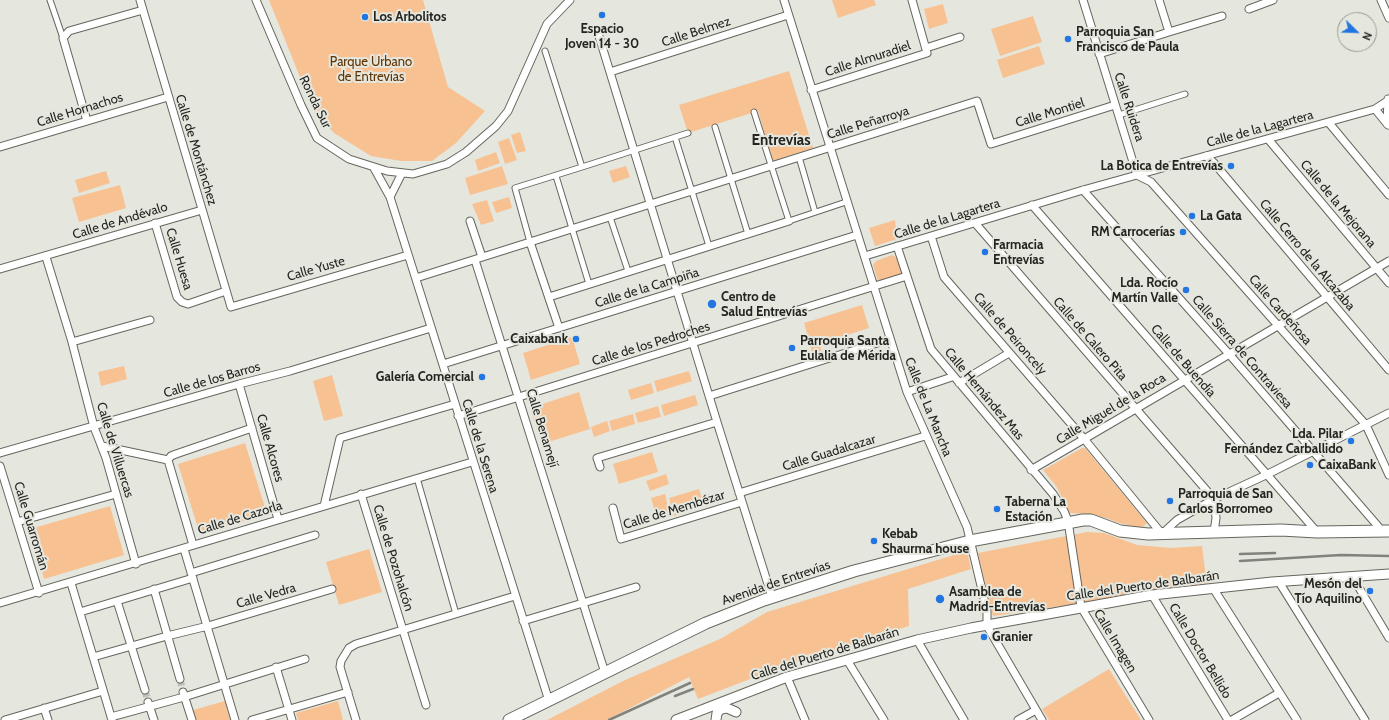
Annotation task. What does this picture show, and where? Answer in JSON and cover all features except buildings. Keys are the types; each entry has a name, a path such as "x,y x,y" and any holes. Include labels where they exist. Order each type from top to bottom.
{"main road":[{"name":"Avenida de Entrevías","path":"509,720 706,624 772,597 854,571 970,541 1068,522 1091,520 1120,531 1141,534 1162,534"},
{"path":"1162,534 1281,530 1317,532 1386,531"}],"street":[{"path":"51,0 87,121"},
{"name":"Calle de Montánchez","path":"140,0 231,307"},
{"name":"Ronda Sur","path":"256,0 301,105 317,138 349,159 374,168 413,174 447,164 466,152 496,126 508,111 547,24 570,0"},
{"name":"Calle de La Mancha","path":"784,0 846,202 907,392 966,527 987,611 987,626"},
{"name":"Calle Almuradiel","path":"811,90 927,52 912,0"},
{"name":"Calle Ruidera","path":"1083,0 1137,175"},
{"path":"1159,0 1169,32"},
{"path":"1249,9 1273,0"},
{"path":"1381,0 1389,18"},
{"path":"63,38 69,32 143,10"},
{"name":"Calle Belmez","path":"610,72 788,14"},
{"path":"1099,54 1222,16"},
{"name":"Calle de Membézar","path":"598,33 772,597"},
{"name":"Calle Almuradiel","path":"926,48 960,38"},
{"path":"545,50 582,167"},
{"path":"1118,116 1185,94"},
{"name":"Calle Hornachos","path":"0,147 168,97"},
{"path":"1388,125 1389,99"},
{"name":"Calle de la Lagartera","path":"864,256 1083,190 1375,109 1389,99"},
{"name":"Calle Peñarroya","path":"479,258 977,101 991,144"},
{"name":"Calle Montiel","path":"991,144 1115,105"},
{"path":"1375,109 1388,125"},
{"path":"754,112 789,221"},
{"path":"1328,123 1389,195"},
{"path":"715,127 748,234"},
{"path":"559,328 530,242 515,188 688,133"},
{"path":"675,137 709,246"},
{"name":"Calle de la Mejorana","path":"1268,139 1389,283"},
{"name":"Calle Cerro de la Alcazaba","path":"1206,156 1214,163 1389,370"},
{"path":"799,157 815,212"},
{"name":"Calle de la Serena","path":"374,168 390,197 443,364 472,462 549,701"},
{"path":"390,197 402,173"},
{"name":"Calle Cardeñosa","path":"1137,175 1151,182 1366,425 1389,475"},
{"path":"556,176 589,284"},
{"name":"Calle Sierra de Contraviesa","path":"1083,190 1229,354 1312,451 1386,531"},
{"path":"549,297 846,202"},
{"name":"Calle de Buendía","path":"1032,205 1317,532"},
{"name":"Calle de Andévalo","path":"0,269 202,210"},
{"path":"610,217 628,271"},
{"name":"Calle Benamejí","path":"470,221 503,345 605,673"},
{"name":"Calle Huesa","path":"155,223 177,297 182,302 188,304 226,291"},
{"name":"Calle de Calero Pita","path":"975,223 1214,499"},
{"name":"Calle de la Campiña","path":"443,364 857,235"},
{"name":"Calle de Peironcely","path":"931,236 944,276 1085,440 1162,534"},
{"name":"Calle Hernández Mas","path":"897,246 930,348 952,377 959,383 1060,503 1068,522"},
{"name":"Calle Yuste","path":"231,307 408,255"},
{"name":"Calle de Villuercas","path":"46,256 72,342 94,427 102,446 136,564"},
{"path":"416,278 479,258"},
{"name":"Calle Miguel de la Roca","path":"1032,470 1389,261"},
{"name":"Calle de los Pedroches","path":"458,416 907,276"},
{"path":"72,342 150,320"},
{"name":"Calle de los Barros","path":"0,453 239,384 290,371 431,328"},
{"path":"709,396 890,339"},
{"path":"959,383 1009,353"},
{"path":"907,392 952,377"},
{"name":"Calle Alcores","path":"239,384 278,519"},
{"path":"324,506 340,438 455,404"},
{"path":"1162,534 1176,520 1214,499 1266,475 1389,413"},
{"path":"600,467 597,458 717,422"},
{"path":"168,460 170,456 252,428"},
{"name":"Calle Guadalcazar","path":"739,493 925,436"},
{"path":"102,446 168,460"},
{"path":"168,460 193,545"},
{"name":"Calle de Cazorla","path":"0,603 136,564 278,519 472,462"},
{"name":"Calle Guarromán","path":"0,466 39,592"},
{"path":"417,478 456,614"},
{"path":"18,522 116,494"},
{"name":"Calle de Pozohalcón","path":"361,494 426,705"},
{"path":"1214,499 1216,518 1214,532"},
{"name":"Calle de Membézar","path":"613,508 622,539 742,502"},
{"name":"Calle Imagen","path":"1068,522 1081,608 1149,720"},
{"path":"80,612 315,535"},
{"path":"184,549 235,720"},
{"name":"Calle del Puerto de Balbarán","path":"676,720 787,677 917,640 1152,595 1279,582 1389,574"},
{"path":"1352,576 1389,638"},
{"path":"1279,582 1364,720"},
{"path":"71,583 111,719 149,704 224,684 306,658"},
{"path":"523,621 636,587"},
{"path":"1213,588 1297,720"},
{"path":"154,589 166,636 180,679"},
{"name":"Calle Vedra","path":"93,657 166,636 208,626 332,589"},
{"name":"Calle Doctor Bellido","path":"1152,595 1228,720"},
{"path":"356,720 340,667 341,661 349,648 356,644 515,596"},
{"path":"117,601 145,690"},
{"path":"987,626 1042,720"},
{"path":"917,640 964,720"},
{"path":"847,660 884,720"},
{"path":"276,667 292,720"},
{"path":"787,677 805,720"},
{"path":"5,720 103,691"},
{"path":"252,720 348,692"},
{"path":"1232,720 1279,693"},
{"path":"183,694 192,720"},
{"path":"730,698 737,716"},
{"path":"149,704 154,720"},
{"path":"710,706 716,720"},
{"path":"44,708 48,720"},
{"path":"716,720 717,713 721,709 727,708 737,716"},
{"path":"1018,720 1036,710"}],"green space":[{"name":"Parque Urbano de Entrevías","path":"269,0 423,0 448,87 485,111 456,143 432,161 401,161 371,156 334,133 314,112"},
{"path":"832,0 874,0 876,5 838,18"},
{"path":"943,4 948,23 929,29 924,9"},
{"path":"1033,16 1042,42 1000,56 991,29"},
{"path":"1039,46 1045,64 1003,78 997,60"},
{"path":"789,71 813,148 773,161 758,111 688,133 679,105"},
{"path":"520,132 526,151 517,153 511,135"},
{"path":"509,138 517,160 505,164 498,142"},
{"path":"496,152 500,163 478,171 475,160"},
{"path":"502,166 508,184 470,195 465,178"},
{"path":"626,166 630,177 613,183 609,171"},
{"path":"106,171 110,183 79,193 75,180"},
{"path":"120,185 126,208 79,222 72,198"},
{"path":"509,197 512,208 496,213 492,202"},
{"path":"487,200 494,221 481,225 472,204"},
{"path":"895,220 897,239 875,246 869,228"},
{"path":"892,255 897,258 902,274 900,277 880,283 873,265 876,261"},
{"path":"862,305 869,328 819,344 822,352 813,355 804,323"},
{"path":"572,337 580,364 531,380 523,353"},
{"path":"124,366 127,379 101,386 98,372"},
{"path":"689,371 692,381 657,392 654,381"},
{"path":"332,375 343,416 324,421 313,381"},
{"path":"651,383 654,393 631,400 628,390"},
{"path":"579,392 590,429 542,444 530,408"},
{"path":"695,395 698,405 664,416 661,405"},
{"path":"658,406 661,417 638,423 635,413"},
{"path":"633,414 635,424 612,431 609,421"},
{"path":"607,421 610,431 594,437 591,427"},
{"path":"245,443 267,514 200,535 178,464"},
{"path":"1082,448 1085,448 1147,523 1141,528 1119,523 1106,518 1086,514 1070,513 1056,486 1043,470"},
{"path":"652,452 658,472 619,484 613,464"},
{"path":"666,474 669,484 650,491 646,481"},
{"path":"699,489 704,505 674,516 669,498"},
{"path":"665,494 670,516 657,519 651,498"},
{"path":"110,506 124,555 44,579 30,529"},
{"path":"1087,532 1104,533 1137,545 1171,548 1202,546 1207,585 993,616 978,553"},
{"path":"369,549 382,592 339,605 326,562"},
{"path":"967,551 971,569 908,589 909,626 784,666 698,699 689,677 607,720 547,720 625,680 720,639 767,612"},
{"path":"1109,669 1141,720 1049,720 1042,709"},
{"path":"225,701 230,720 196,720 193,710"},
{"path":"338,701 343,720 298,720 296,713"}],"tunnel":[{"path":"180,679 183,692"},
{"path":"145,690 148,702"}],"railway":[{"path":"1240,554 1275,553"},
{"path":"1240,561 1341,555 1389,556"},
{"path":"609,720 690,683"},
{"path":"675,696 693,689"}],"place":[{"name":"Espacio Joven 14 - 30","path":"602,15"},
{"name":"Los Arbolitos","path":"365,17"},
{"name":"Parroquia San Francisco de Paula","path":"1068,39"},
{"name":"La Botica de Entrevías","path":"1231,166"},
{"name":"La Gata","path":"1192,216"},
{"name":"RM Carrocerías","path":"1183,232"},
{"name":"Farmacia Entrevías","path":"985,252"},
{"name":"Lda. Rocío Martín Valle","path":"1186,290"},
{"name":"Centro de Salud Entrevías","path":"712,304"},
{"name":"Caixabank","path":"576,339"},
{"name":"Parroquia Santa Eulalia de Mérida","path":"792,348"},
{"name":"Galería Comercial","path":"482,377"},
{"name":"Lda. Pilar Fernández Carballido","path":"1351,441"},
{"name":"CaixaBank","path":"1310,465"},
{"name":"Parroquia de San Carlos Borromeo","path":"1170,501"},
{"name":"Taberna La Estación","path":"997,509"},
{"name":"Kebab Shaurma house","path":"874,541"},
{"name":"Mesón del Tío Aquilino","path":"1370,591"},
{"name":"Asamblea de Madrid-Entrevías","path":"940,599"},
{"name":"Granier","path":"984,637"}],"district":[{"name":"Entrevías","path":"781,141"}]}
